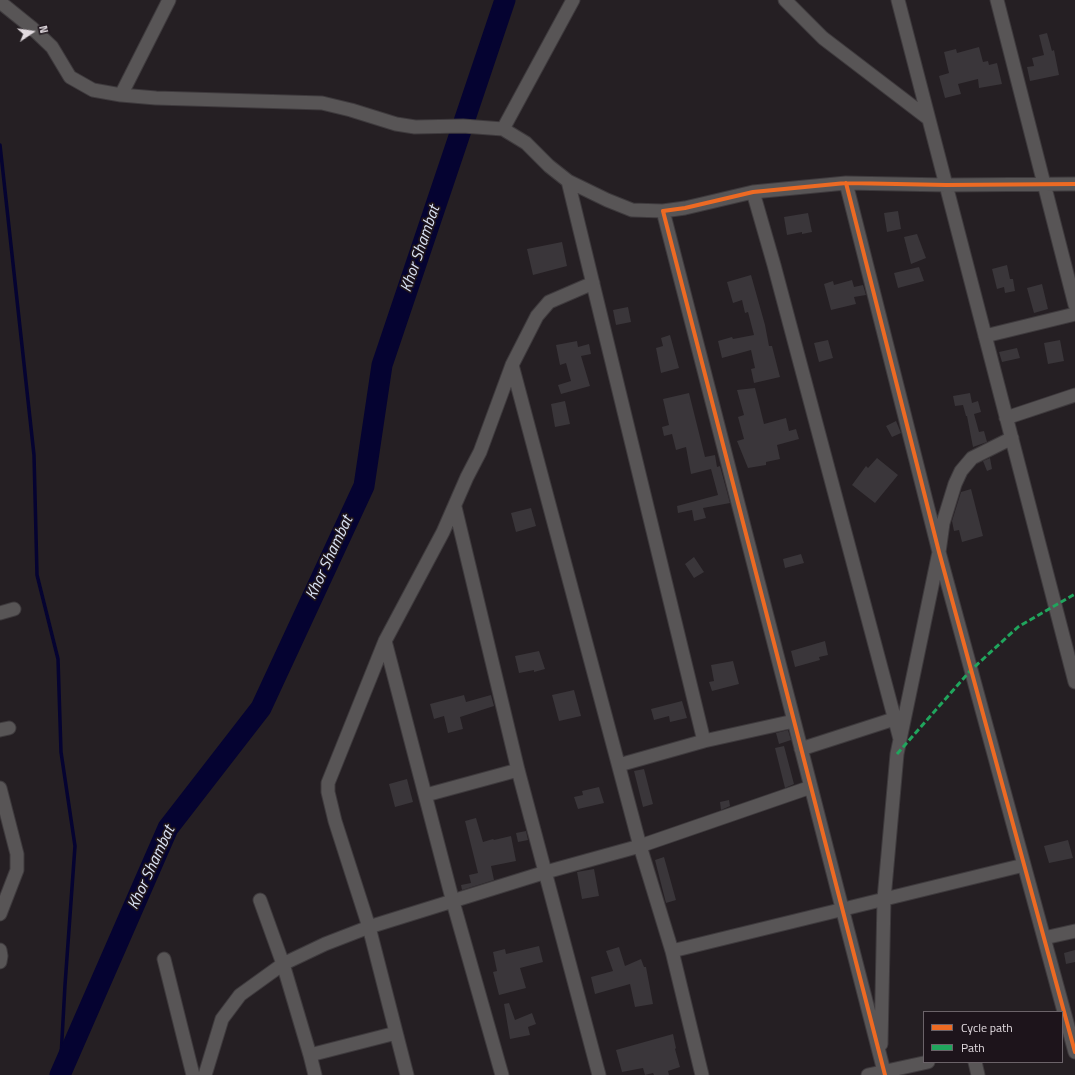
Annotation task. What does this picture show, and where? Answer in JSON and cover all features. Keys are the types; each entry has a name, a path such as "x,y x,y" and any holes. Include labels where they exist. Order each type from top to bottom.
{"street":[{"path":"121,95 169,0"},
{"path":"503,129 573,0"},
{"path":"785,0 823,38 929,119"},
{"path":"898,0 1075,682"},
{"path":"997,0 1075,305"},
{"path":"0,2 31,27 52,47 70,77 93,90 121,95 156,98 322,103 396,124 416,127 463,126 503,129 526,143 549,166 568,181 607,200 632,210 685,208 753,192 846,183 946,185 1075,184"},
{"path":"568,181 704,741"},
{"path":"846,183 939,552 970,671 1015,828 1061,1011"},
{"path":"753,192 774,265 894,719 901,740"},
{"path":"663,210 883,1070"},
{"path":"407,1075 369,927 335,821 328,792 328,783 385,641 455,507 467,477 480,452 512,366 537,316 550,302 592,283"},
{"path":"985,336 1075,314"},
{"path":"512,366 640,846 672,951 702,1075"},
{"path":"1006,418 1075,395"},
{"path":"883,1070 884,899 897,754 939,552 943,524 955,484 961,471 972,458 1012,438"},
{"path":"455,507 518,770 599,1075"},
{"path":"0,613 14,609"},
{"path":"385,641 453,902 502,1075"},
{"path":"801,750 894,719"},
{"path":"619,765 704,741 794,721"},
{"path":"426,795 518,770"},
{"path":"205,1075 222,1019 240,995 284,964 325,944 369,927 546,872 640,846 811,787"},
{"path":"0,788 17,854 17,870 0,914"},
{"path":"672,951 1024,865"},
{"path":"260,900 284,964 315,1075"},
{"path":"1044,938 1075,931"},
{"path":"0,950 0,962"},
{"path":"164,959 193,1075"},
{"path":"1065,1026 1075,1052"},
{"path":"310,1055 396,1033"},
{"path":"868,1075 883,1070 923,1063"},
{"path":"975,1063 978,1075"}],"building":[{"path":"1047,33 1052,51 1054,50 1059,75 1030,81 1027,67 1034,66 1032,58 1044,55 1039,35"},
{"path":"979,47 983,62 988,61 989,65 997,63 1002,84 979,88 978,79 958,84 961,94 945,98 939,76 949,73 944,52 956,49 957,53"},
{"path":"898,211 901,229 887,232 884,213"},
{"path":"808,213 812,232 787,235 784,217"},
{"path":"917,234 926,258 911,264 904,237"},
{"path":"562,242 567,266 533,275 527,249"},
{"path":"1007,265 1010,279 1013,279 1015,291 1005,293 1004,287 997,289 992,269"},
{"path":"919,267 924,281 898,288 894,273"},
{"path":"751,275 765,325 769,346 772,346 780,377 754,383 751,369 755,368 751,350 722,358 718,341 732,337 733,339 754,335 748,312 745,313 742,300 733,303 727,282"},
{"path":"852,280 854,287 863,285 866,295 854,297 856,304 831,310 824,284 833,281 834,285"},
{"path":"1042,284 1048,309 1034,313 1027,288"},
{"path":"628,307 631,322 616,325 613,310"},
{"path":"670,335 679,368 661,373 656,348 663,346 661,338"},
{"path":"828,340 833,358 819,362 814,343"},
{"path":"1060,340 1064,361 1048,364 1044,343"},
{"path":"577,341 578,347 589,344 591,354 581,356 590,386 561,394 558,385 571,381 566,363 560,365 556,345"},
{"path":"1017,348 1020,358 1002,362 999,352"},
{"path":"755,388 764,424 786,418 789,431 796,429 799,439 777,445 780,459 766,462 766,465 748,468 737,441 744,439 738,417 744,415 737,390"},
{"path":"689,393 705,457 715,455 717,467 720,466 730,503 703,508 706,518 694,521 692,510 678,513 677,506 718,495 711,469 691,474 686,447 676,450 672,434 664,436 662,427 669,425 663,399"},
{"path":"970,393 972,403 978,401 981,412 974,414 979,432 984,431 987,442 973,447 967,416 963,405 955,406 953,396"},
{"path":"565,401 570,424 555,427 551,404"},
{"path":"896,421 901,433 892,437 886,426"},
{"path":"877,458 898,475 875,503 852,485 866,466 868,468"},
{"path":"990,458 992,469 987,471 983,461"},
{"path":"971,489 983,536 962,542 959,530 954,531 952,521 961,492"},
{"path":"531,508 536,526 516,532 511,513"},
{"path":"801,554 804,563 785,568 783,559"},
{"path":"694,557 704,572 694,578 685,564"},
{"path":"825,641 828,655 819,657 820,660 795,667 791,651"},
{"path":"539,651 545,669 534,672 534,670 519,673 515,656"},
{"path":"733,661 739,684 712,691 709,682 714,681 711,665"},
{"path":"574,690 581,716 559,721 552,695"},
{"path":"464,695 466,702 491,695 494,706 460,717 463,729 448,733 444,716 434,719 430,704"},
{"path":"682,701 687,718 670,722 669,716 654,720 651,709"},
{"path":"788,730 791,740 779,744 776,733"},
{"path":"784,746 794,784 785,788 775,748"},
{"path":"644,769 653,804 643,807 634,771"},
{"path":"407,779 413,802 395,807 389,784"},
{"path":"599,787 604,803 578,809 574,797 583,795 582,791"},
{"path":"729,800 730,806 721,810 720,802"},
{"path":"476,818 483,842 511,836 516,861 491,866 494,880 462,890 461,885 471,883 469,875 478,873 465,821"},
{"path":"526,831 528,840 518,842 516,833"},
{"path":"1068,840 1073,858 1049,863 1044,846"},
{"path":"664,857 676,900 666,903 655,860"},
{"path":"594,869 599,896 582,899 577,872"},
{"path":"539,946 543,962 520,968 526,988 499,995 493,972 497,971 493,952 505,949 506,954"},
{"path":"619,947 625,966 641,959 644,967 646,967 653,1004 635,1007 630,984 595,994 591,977 613,971 606,951"},
{"path":"1075,950 1075,962 1066,964 1064,953"},
{"path":"509,1003 515,1020 532,1013 536,1024 528,1027 530,1035 510,1039 504,1004"},
{"path":"673,1034 680,1067 668,1071 669,1075 654,1075 653,1073 645,1075 643,1068 622,1072 616,1050"}],"waterway":[{"name":"Khor Shambat","path":"60,1075 168,828 261,708 364,486 382,365 505,0"},
{"path":"0,145 34,455 37,575 58,659 61,752 75,846 60,1075"}],"marked path":[{"path":"897,754 970,671 1018,627 1075,594"}],"cycle path":[{"path":"846,183 939,552 1075,1052"},
{"path":"885,1075 663,211 685,208 753,192 846,183 946,185 1075,184"}]}
